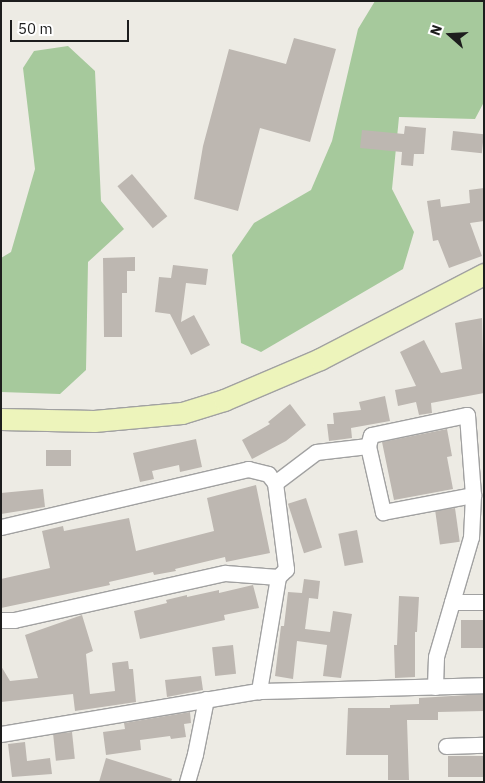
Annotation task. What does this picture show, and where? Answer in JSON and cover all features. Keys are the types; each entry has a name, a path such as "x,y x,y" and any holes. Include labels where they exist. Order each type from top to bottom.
{"street":[{"path":"1,419 94,421 182,413 224,400 320,359 484,274"},
{"path":"435,687 436,657 471,537 473,495 467,415 371,435 368,446 383,512 473,495"},
{"path":"275,483 316,452 368,446"},
{"path":"1,527 248,469 268,474 275,483 286,569 278,577 259,691"},
{"path":"1,620 14,620 225,573 278,577"},
{"path":"452,602 484,602"},
{"path":"1,734 259,691 484,685"},
{"path":"186,782 195,754 206,699"},
{"path":"446,746 484,745"}],"green space":[{"path":"375,1 484,1 484,102 475,119 399,117 392,189 414,232 403,269 261,352 241,343 232,255 254,223 311,190 332,141 358,29"},
{"path":"68,46 95,71 101,201 124,229 88,262 86,370 60,394 1,392 1,258 11,252 35,169 23,68 34,51"}],"building":[{"path":"294,38 336,49 310,142 260,128 238,211 194,199 203,146 229,49 286,64"},
{"path":"405,126 426,128 424,154 414,154 413,166 401,165 402,152 360,148 362,130 404,134"},
{"path":"453,131 484,134 482,153 451,150"},
{"path":"132,174 167,216 153,228 117,186"},
{"path":"484,188 484,221 470,223 482,256 449,268 438,240 433,241 427,201 440,199 441,207 470,203 469,190"},
{"path":"135,257 135,271 127,271 127,293 122,293 122,337 104,337 103,258"},
{"path":"173,265 208,269 206,285 186,283 181,322 194,315 210,345 191,355 170,314 155,312 159,277 171,278"},
{"path":"482,318 484,393 431,403 432,413 419,415 416,402 398,406 395,390 416,386 400,352 424,340 441,373 462,369 455,323"},
{"path":"385,396 390,421 351,428 352,438 329,441 327,424 334,424 333,413 361,410 359,402"},
{"path":"290,404 306,425 286,441 252,459 242,440 270,424 268,422"},
{"path":"447,429 452,456 447,457 453,489 394,500 382,442"},
{"path":"196,439 202,467 180,472 179,465 152,471 154,479 140,482 133,453"},
{"path":"46,450 71,450 71,466 46,466"},
{"path":"256,485 270,553 226,562 225,557 175,569 176,571 154,575 153,572 109,582 110,585 1,608 1,579 50,568 42,531 63,526 64,531 129,518 136,551 214,531 207,498"},
{"path":"43,489 45,507 1,514 1,493"},
{"path":"306,498 322,547 304,553 288,504"},
{"path":"455,508 460,542 440,544 435,511"},
{"path":"357,530 363,562 345,566 338,534"},
{"path":"304,579 320,581 318,599 309,598 305,629 330,632 333,611 352,614 341,678 323,676 327,645 297,641 293,679 275,676 281,626 284,626 288,592 302,593"},
{"path":"253,585 259,608 224,615 225,620 140,639 134,611 167,603 166,600 187,595 187,597 219,590 219,593"},
{"path":"399,596 419,597 417,632 415,632 415,677 395,678 394,645 397,645"},
{"path":"82,615 93,651 86,654 90,694 115,691 112,663 128,661 129,669 133,669 136,702 75,711 73,694 1,702 1,666 10,681 38,678 25,635"},
{"path":"461,620 484,620 484,648 461,648"},
{"path":"233,645 236,674 215,676 212,647"},
{"path":"201,676 203,690 167,697 165,680"},
{"path":"484,694 484,711 438,712 438,720 407,720 409,780 388,780 388,755 346,755 348,708 390,708 390,705 419,704 419,698"},
{"path":"190,712 191,723 184,724 186,737 171,739 170,736 140,740 141,750 106,755 103,732 125,729 124,723"},
{"path":"72,732 75,759 56,761 53,734"},
{"path":"25,742 27,761 50,758 52,774 12,777 8,744"},
{"path":"448,756 484,756 484,777 448,777"},
{"path":"106,758 172,779 171,782 99,782"}]}
